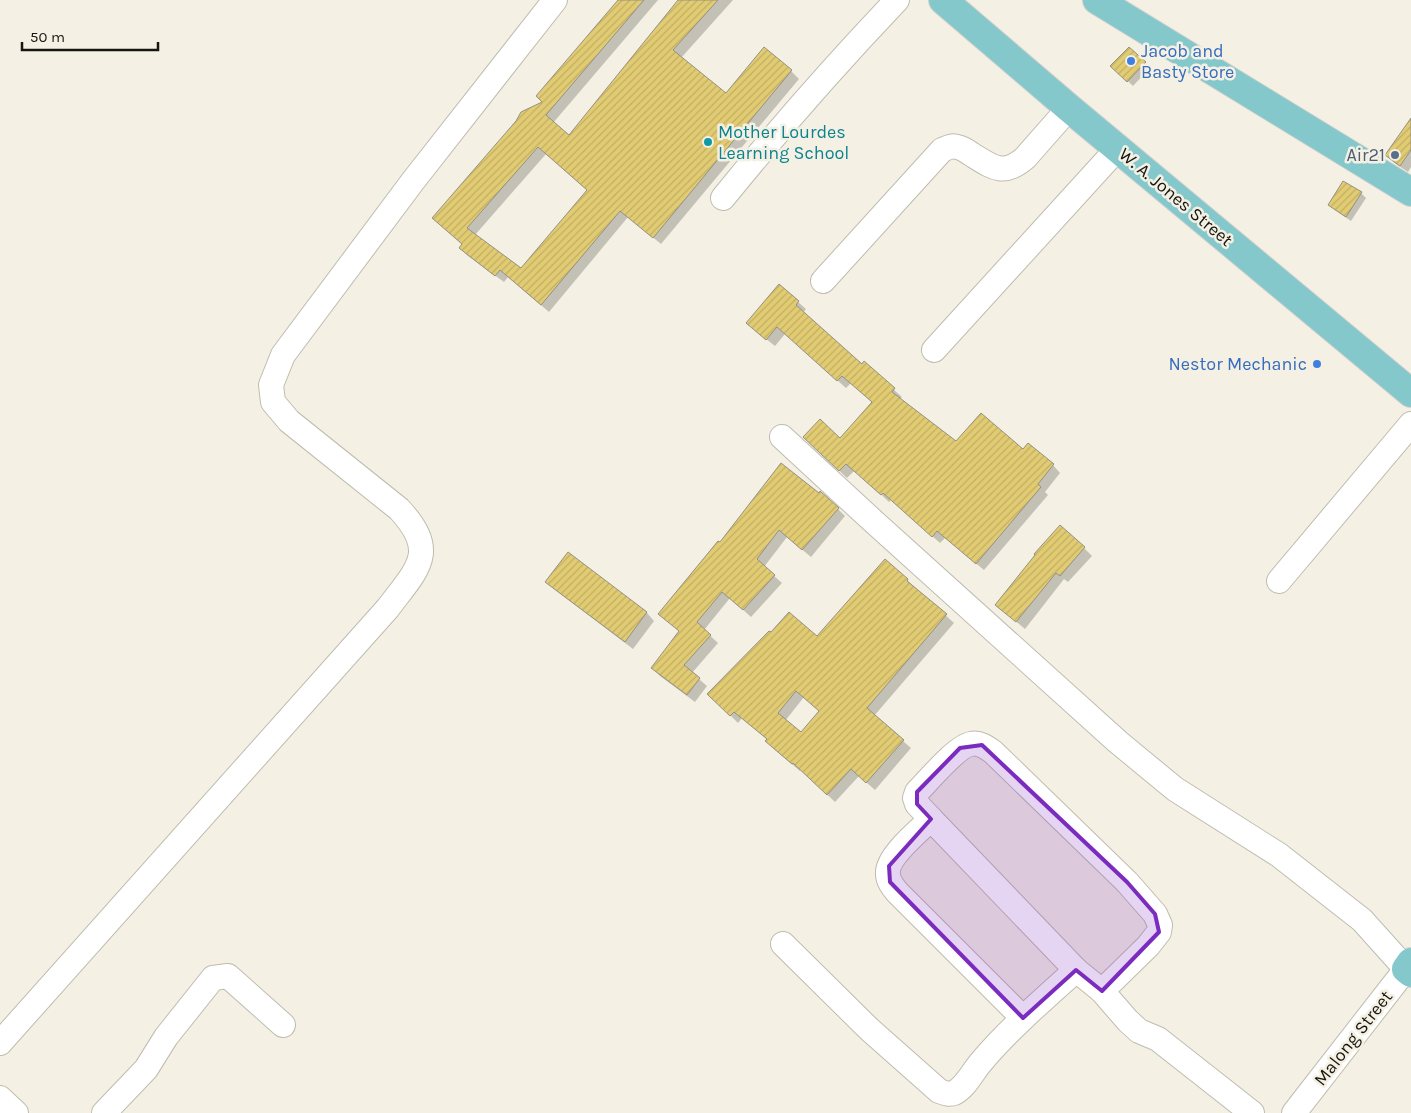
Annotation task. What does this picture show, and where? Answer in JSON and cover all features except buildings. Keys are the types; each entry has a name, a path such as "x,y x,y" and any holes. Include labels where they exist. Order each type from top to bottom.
{"main road":[{"name":"W. A. Jones Street","path":"943,0 1069,108 1411,393"},
{"path":"1097,0 1411,192"}],"street":[{"path":"0,1043 382,615 416,571 421,554 421,543 411,522 399,509 289,421 274,402 271,385 283,355 414,181 556,0"},
{"path":"723,198 772,137 897,0"},
{"path":"823,281 942,150 956,146 999,170 1009,167 1025,158 1069,108"},
{"path":"934,350 1118,148"},
{"path":"1279,581 1411,424"},
{"path":"782,437 872,521 1118,742 1175,789 1279,855 1362,920 1409,968"},
{"path":"1102,991 1136,959 1159,932 1160,925 1155,914 1127,882 992,752 982,745 970,744 960,748 917,792 915,798 917,804 1076,970 1102,991 1128,1021 1139,1031 1158,1039 1252,1113"},
{"path":"931,819 894,856 889,866 890,882 897,892 1023,1018"},
{"path":"783,944 869,1029 940,1091 947,1094 953,1094 960,1089 982,1061 1023,1018 1076,970"},
{"name":"Malong Street","path":"1294,1113 1409,968"},
{"path":"104,1113 146,1069 166,1037 213,978 228,976 283,1025"},
{"path":"0,1098 16,1113"}],"highlighted area":[{"path":"982,745 1127,882 1155,914 1159,932 1102,991 1076,970 1023,1018 890,882 889,866 931,819 917,804 917,792 960,748"}],"place":[{"name":"Jacob and Basty Store","path":"1131,61"},
{"name":"Mother Lourdes Learning School","path":"708,142"},
{"name":"Air21","path":"1395,155"},
{"name":"Nestor Mechanic","path":"1317,364"}]}
